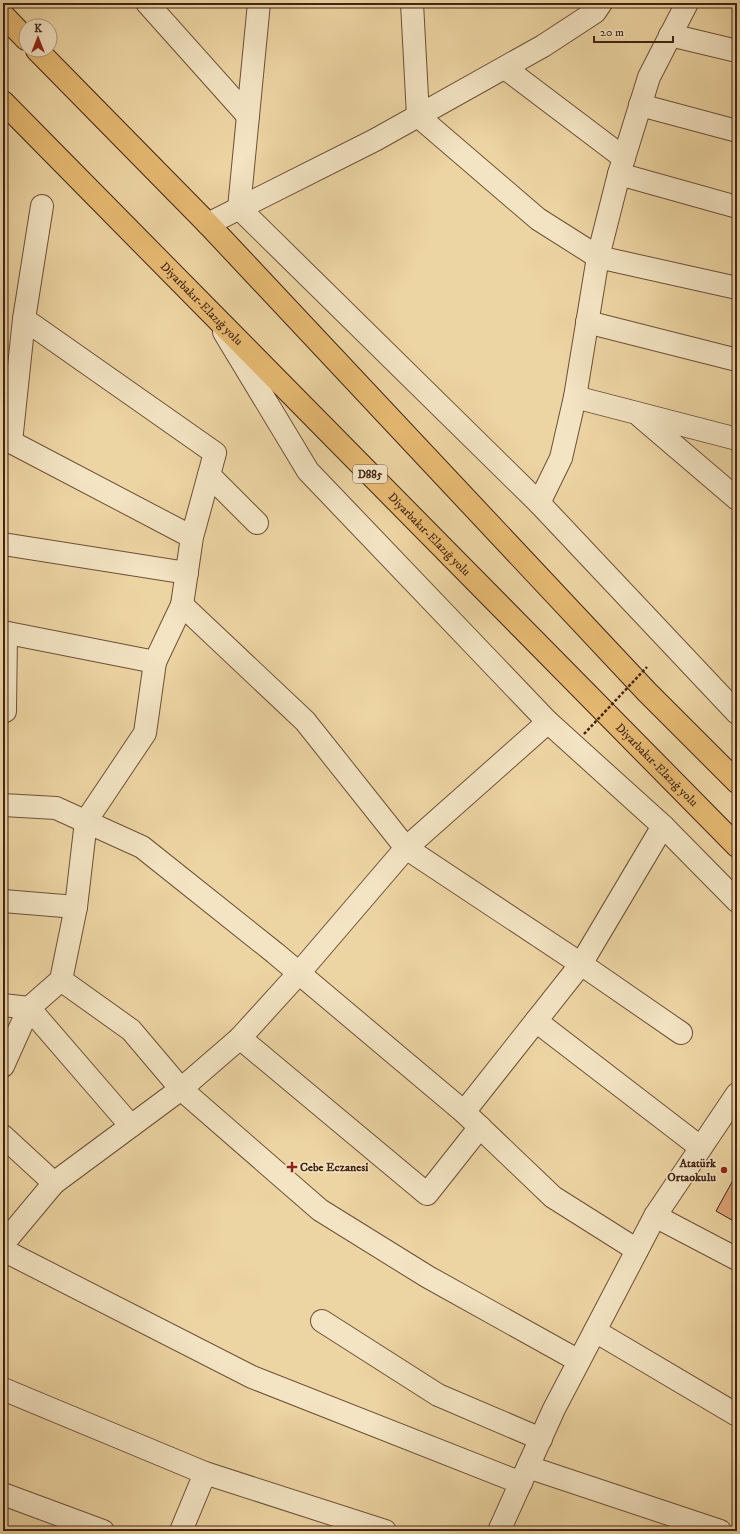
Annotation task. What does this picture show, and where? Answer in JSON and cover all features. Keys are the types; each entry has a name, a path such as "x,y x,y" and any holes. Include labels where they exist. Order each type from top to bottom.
{"highway":[{"path":"3,15 18,31"},
{"path":"45,58 208,224 648,692 737,782"},
{"name":"Diyarbakır-Elazığ yolu","path":"3,102 217,321 636,742 737,846"}],"street":[{"path":"146,3 248,116"},
{"path":"239,208 259,3"},
{"path":"412,3 418,116 538,219 598,257 737,288"},
{"path":"208,224 375,140 505,68 543,46 595,12 601,3"},
{"path":"539,503 561,458 575,397 598,257 621,166 649,77 687,3"},
{"path":"670,35 737,51"},
{"path":"505,68 621,166 737,207"},
{"path":"640,105 737,131"},
{"path":"42,206 24,319 7,442 192,537"},
{"path":"239,208 539,503 737,712"},
{"path":"3,1066 29,1008 61,980 76,907 86,821 145,733 155,662 182,605 192,537 215,453 24,319"},
{"path":"217,321 308,471 548,722 663,826 737,901"},
{"path":"587,322 737,360"},
{"path":"575,397 737,439"},
{"path":"637,414 737,499"},
{"path":"209,475 257,523"},
{"path":"3,544 187,573"},
{"path":"182,605 305,721 406,848 581,964 681,1033"},
{"path":"3,712 6,711 5,632 155,662"},
{"path":"3,1244 54,1183 181,1089 240,1038 299,973 406,848 548,722"},
{"path":"3,805 56,808 142,847 299,973 464,1112 553,1197 637,1250"},
{"path":"464,1112 581,964 663,826"},
{"path":"3,901 76,907"},
{"path":"61,980 131,1030 181,1089 320,1210 428,1278 580,1361"},
{"path":"3,1005 29,1008 131,1126"},
{"path":"536,1021 700,1147"},
{"path":"240,1038 427,1194 480,1127"},
{"path":"500,1531 554,1409 655,1216 737,1094"},
{"path":"3,1136 54,1183"},
{"path":"655,1216 737,1259"},
{"path":"3,1250 252,1377 525,1475 720,1531"},
{"path":"322,1321 438,1395 541,1439"},
{"path":"595,1331 737,1415"},
{"path":"3,1390 205,1473 385,1531"},
{"path":"181,1531 205,1473"},
{"path":"3,1494 103,1531"}],"path":[{"path":"584,734 647,667"}],"building":[{"path":"737,1173 737,1223 716,1211"}],"place":[{"name":"Cebe Eczanesi","path":"292,1167"},
{"name":"Atatürk Ortaokulu","path":"724,1170"}]}
